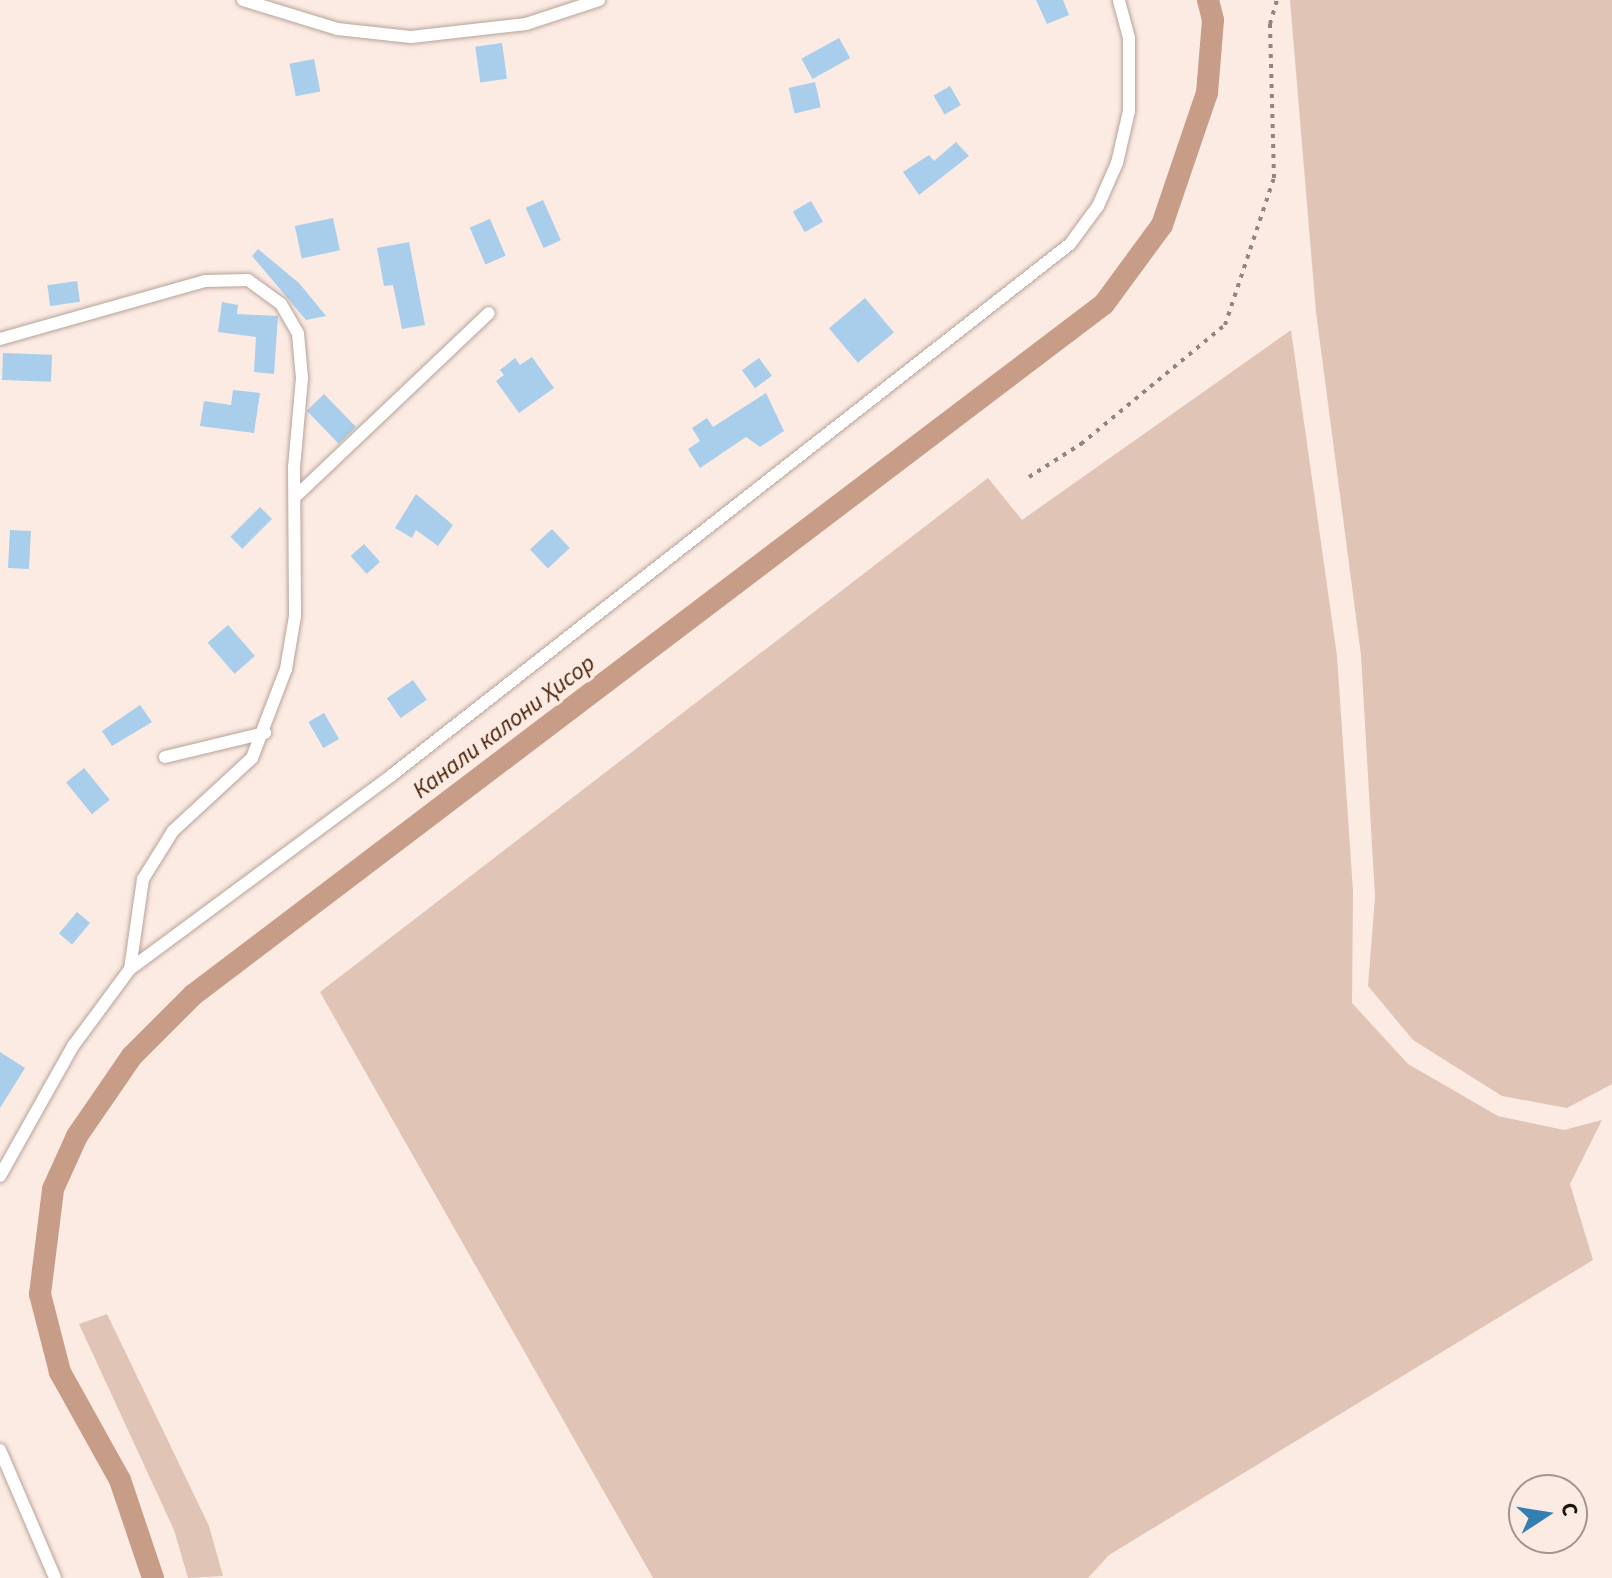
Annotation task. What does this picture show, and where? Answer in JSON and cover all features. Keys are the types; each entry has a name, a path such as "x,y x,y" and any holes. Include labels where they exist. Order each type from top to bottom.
{"lane":[{"path":"243,0 337,29 411,37 526,24 599,0"},
{"path":"0,1176 73,1046 130,969 392,775 1070,244 1098,206 1117,163 1129,111 1129,38 1119,0"},
{"path":"0,339 205,281 248,280 281,304 298,334 302,378 295,497 295,616 286,669 265,733 252,758 173,831 143,879 130,969"},
{"path":"295,497 489,313"},
{"path":"165,757 265,733"},
{"path":"0,1450 55,1578"}],"path":[{"path":"1029,477 1081,444 1225,325 1274,178 1270,24 1277,0"}],"shaded area":[{"path":"1290,0 1612,0 1612,1084 1567,1108 1502,1096 1413,1040 1368,986 1375,897 1361,655 1316,312"},
{"path":"1291,330 1337,656 1353,891 1352,1003 1408,1064 1498,1116 1564,1130 1602,1120 1570,1184 1593,1260 1109,1555 1088,1578 653,1578 320,992 988,478 1022,520"},
{"path":"107,1314 209,1526 223,1576 188,1578 174,1530 79,1324"}],"building":[{"path":"1036,0 1063,0 1069,15 1047,24"},
{"path":"839,38 850,58 813,79 801,59"},
{"path":"502,43 507,79 480,82 475,47"},
{"path":"314,59 320,91 296,96 289,64"},
{"path":"815,82 821,107 795,113 789,88"},
{"path":"950,86 961,105 945,115 934,96"},
{"path":"956,142 969,156 919,195 903,172 929,155 934,161"},
{"path":"543,200 561,240 544,248 526,208"},
{"path":"811,201 823,222 805,232 793,212"},
{"path":"333,218 340,250 302,258 295,226"},
{"path":"490,219 506,256 485,264 470,228"},
{"path":"409,242 425,325 402,329 393,285 384,286 377,248"},
{"path":"258,249 299,283 326,316 306,320 252,256"},
{"path":"77,281 80,302 50,306 47,285"},
{"path":"865,298 894,332 858,363 829,328"},
{"path":"222,302 238,305 237,314 278,316 274,374 254,372 256,337 218,332"},
{"path":"3,353 52,355 51,382 2,380"},
{"path":"532,357 554,388 519,413 496,381 504,375 500,370 515,358 520,365"},
{"path":"759,358 772,376 755,388 742,370"},
{"path":"233,390 260,393 254,433 200,426 204,401 231,405"},
{"path":"766,393 784,431 760,447 746,437 700,468 688,449 700,441 692,428 707,418 713,427"},
{"path":"324,394 356,427 339,444 307,411"},
{"path":"416,494 453,525 438,546 416,530 412,538 395,528"},
{"path":"260,507 272,519 242,549 230,537"},
{"path":"552,529 570,548 548,568 530,549"},
{"path":"10,530 31,531 29,569 8,568"},
{"path":"364,544 380,562 367,574 351,556"},
{"path":"228,625 255,656 235,674 208,643"},
{"path":"413,680 427,700 401,718 387,698"},
{"path":"140,705 152,722 112,746 102,731"},
{"path":"324,713 339,739 323,748 308,722"},
{"path":"84,768 110,800 92,814 66,782"},
{"path":"77,912 90,923 72,944 59,933"},
{"path":"0,1052 25,1068 0,1108"}],"waterway":[{"name":"Канали калони Ҳисор","path":"153,1578 120,1480 60,1372 40,1294 53,1189 77,1136 132,1056 193,995 1104,304 1162,225 1207,93 1213,20 1208,0"}]}
